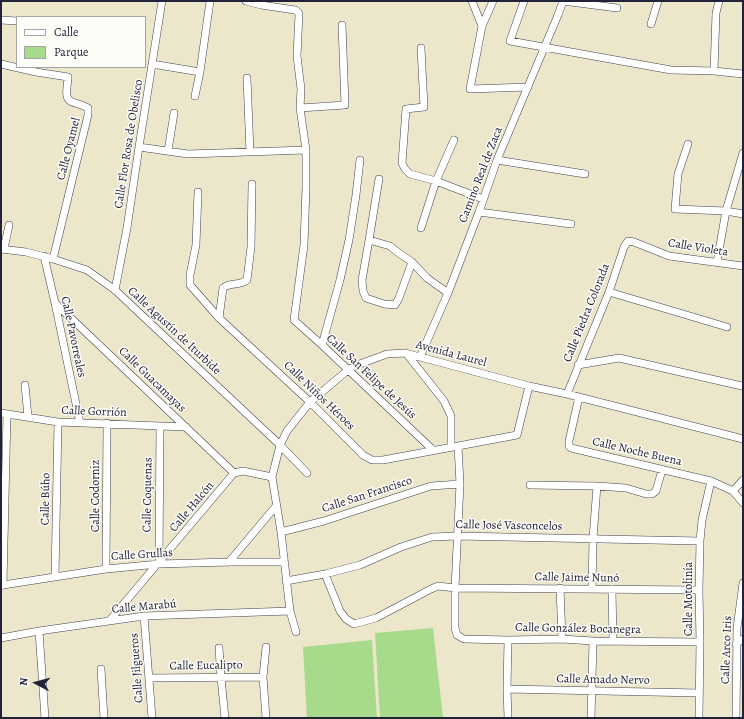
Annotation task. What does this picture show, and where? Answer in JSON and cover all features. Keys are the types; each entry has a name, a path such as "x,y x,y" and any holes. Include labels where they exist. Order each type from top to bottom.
{"street":[{"name":"Calle Flor Rosa de Obelisco","path":"115,290 127,228 162,1"},
{"path":"195,96 210,1"},
{"path":"139,147 188,154 306,150 300,108 301,89 298,56 299,14 295,10 261,5 246,1"},
{"path":"472,1 482,26"},
{"path":"493,1 482,26 470,89 528,87"},
{"path":"524,1 510,41 671,70 714,71 743,74"},
{"path":"563,1 617,8"},
{"name":"Camino Real de Zaca","path":"420,357 448,293 484,199 497,160 563,1"},
{"path":"652,24 658,1"},
{"path":"714,71 716,13 719,1"},
{"path":"1,20 16,20"},
{"path":"300,108 345,105 342,25"},
{"path":"421,48 424,107 406,109 402,163 405,170 410,174 436,181 484,199"},
{"name":"Calle Oyamel","path":"1,64 16,67"},
{"path":"152,64 200,72"},
{"name":"Calle Oyamel","path":"18,68 68,77 67,96 70,101 84,105 88,108 88,115 53,258"},
{"path":"247,78 250,152"},
{"path":"168,151 174,113"},
{"path":"421,228 436,181 454,140"},
{"path":"688,144 678,174 675,209 726,211 743,214"},
{"name":"Calle San Felipe de Jesús","path":"306,150 304,245 294,320 433,450"},
{"path":"717,262 726,211 743,153"},
{"path":"322,345 350,240 360,160"},
{"path":"497,160 585,174"},
{"path":"379,178 362,280 363,291 366,298 384,304 395,305 412,262"},
{"path":"219,318 223,288 226,285 244,283 247,280 251,247 252,184"},
{"name":"Calle Niños Héroes","path":"198,192 196,245 190,275 190,285 219,318 310,402 363,455 372,460 383,460 517,435 529,386"},
{"path":"479,212 571,224"},
{"path":"2,249 9,225"},
{"path":"369,240 390,246 396,252 412,262 427,278 448,293"},
{"name":"Calle Violeta","path":"628,241 669,256 743,266"},
{"name":"Calle Piedra Colorada","path":"567,394 609,292 624,247 628,241"},
{"name":"Calle Agustín de Iturbide","path":"2,249 26,252 53,258 87,270 115,290 280,445 307,473"},
{"name":"Calle Pavorreales","path":"44,256 80,423"},
{"path":"609,292 728,327"},
{"name":"Calle Guacamayas","path":"55,303 234,473"},
{"path":"325,574 340,611 346,619 354,624 376,618 438,586 455,588 460,484 451,416 444,401 405,353"},
{"name":"Avenida Laurel","path":"296,632 290,611 281,532 272,477 280,445 287,431 310,402 348,370 357,365 387,354 405,353 529,386 567,394 743,439"},
{"path":"578,365 619,358 742,386"},
{"path":"25,385 28,417"},
{"name":"Calle Noche Buena","path":"579,397 569,441 569,446 571,448 711,481 733,490"},
{"path":"2,586 4,413"},
{"name":"Calle Gorrión","path":"4,413 58,422 186,427"},
{"name":"Calle Búho","path":"55,577 58,422"},
{"name":"Calle Codorniz","path":"106,569 107,423"},
{"name":"Calle Coquenas","path":"159,564 160,426"},
{"path":"530,485 626,488 646,494 652,494 656,491 662,470"},
{"path":"234,473 243,471 272,477"},
{"name":"Calle Halcón","path":"110,620 159,564 234,473"},
{"path":"743,480 733,490 743,503"},
{"name":"Calle Motolinía","path":"699,718 700,541 702,520 711,481"},
{"name":"Calle San Francisco","path":"281,532 324,521 431,486 460,484"},
{"path":"592,589 593,538 597,486"},
{"path":"229,562 276,506"},
{"name":"Calle José Vasconcelos","path":"286,581 325,574 360,565 401,547 432,537 593,538 700,541"},
{"name":"Calle Grullas","path":"2,586 106,569 159,564 284,562"},
{"name":"Calle Arco Iris","path":"736,718 740,707 736,644 743,583"},
{"name":"Calle Jaime Nunó","path":"455,588 699,590"},
{"name":"Calle González Bocanegra","path":"455,588 455,628 457,635 464,639 508,640 562,638 592,641 700,642"},
{"path":"560,588 562,638"},
{"path":"612,589 613,641"},
{"name":"Calle Marabú","path":"1,638 110,620 144,616 290,611"},
{"name":"Calle Jilgueros","path":"144,616 152,718"},
{"path":"39,631 45,718"},
{"path":"508,640 508,718"},
{"path":"736,644 743,640"},
{"path":"591,718 592,641"},
{"path":"266,647 263,677 266,718"},
{"path":"219,648 225,718"},
{"path":"101,669 104,718"},
{"name":"Calle Eucalipto","path":"149,678 263,677"},
{"name":"Calle Amado Nervo","path":"507,689 699,693"}],"green space":[{"path":"433,628 443,718 380,718 375,633"},
{"path":"372,640 377,718 307,718 303,647"}]}
